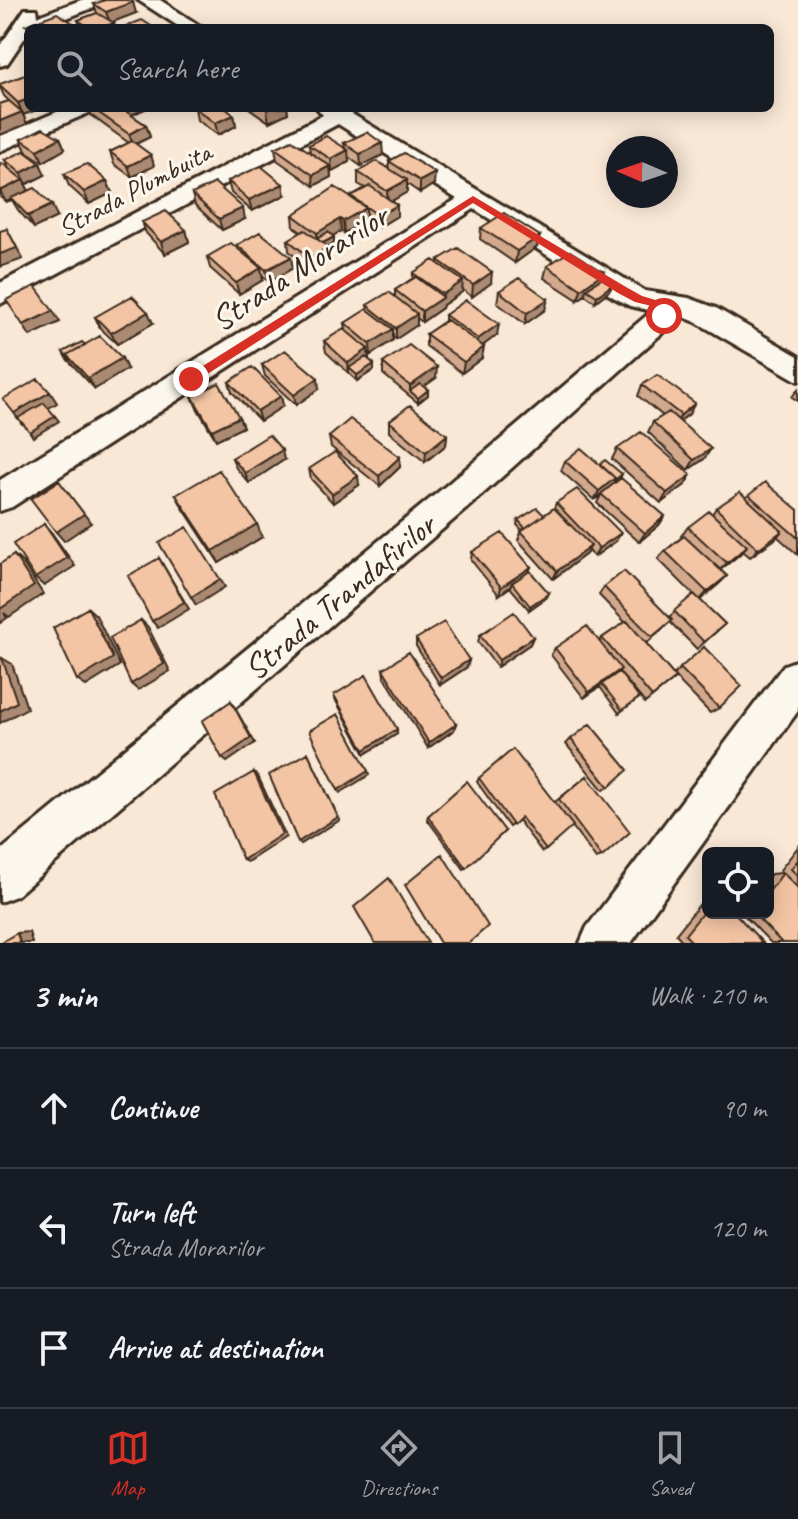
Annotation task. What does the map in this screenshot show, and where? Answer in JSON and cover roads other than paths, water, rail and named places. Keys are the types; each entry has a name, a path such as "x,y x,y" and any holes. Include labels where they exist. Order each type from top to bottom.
{"street":[{"path":"0,60 39,0"},
{"path":"35,24 97,0"},
{"path":"147,0 187,24"},
{"path":"19,30 24,28"},
{"path":"0,144 75,112"},
{"path":"333,112 622,290 639,299 689,308 706,315 798,370"},
{"name":"Strada Plumbuita","path":"0,295 333,112"},
{"name":"Strada Morarilor","path":"0,497 473,199"},
{"name":"Strada Trandafirilor","path":"0,880 442,509 674,307"},
{"path":"603,943 798,679"}]}
